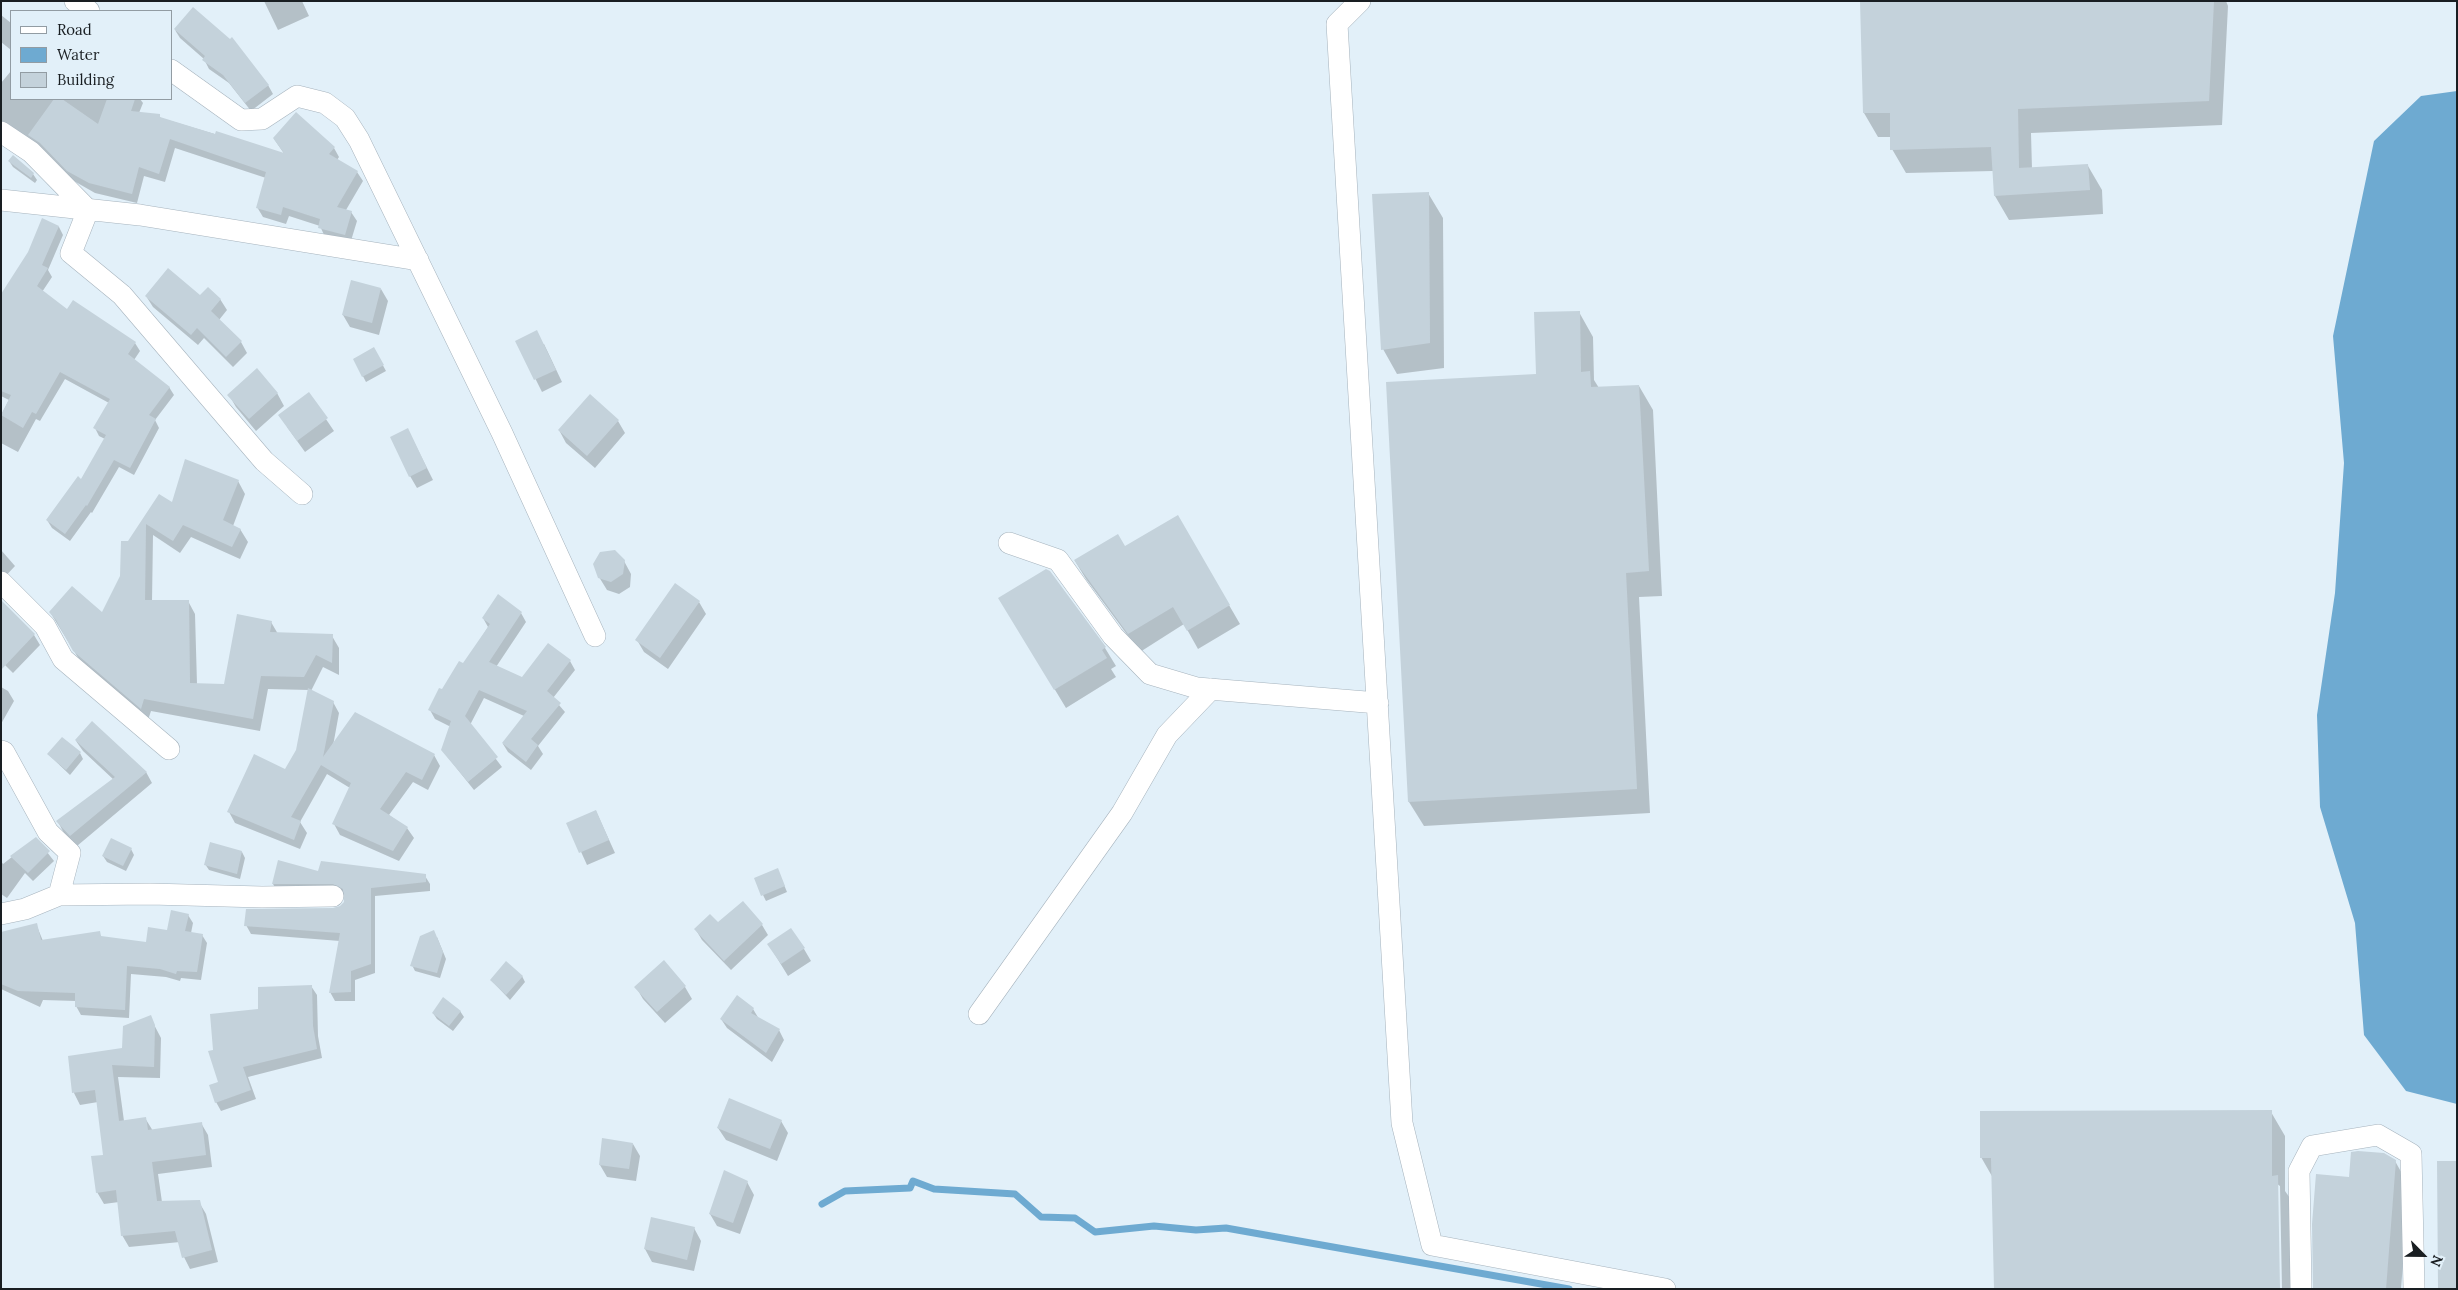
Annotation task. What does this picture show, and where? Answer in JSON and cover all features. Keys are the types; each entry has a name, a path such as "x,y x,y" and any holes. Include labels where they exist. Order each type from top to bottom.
{"street":[{"path":"75,1 88,10"},
{"path":"1360,1 1337,24 1402,1123 1432,1245 1665,1289"},
{"path":"172,71 241,120 262,119 297,96 325,103 345,118 359,140 502,433 595,636"},
{"path":"1,132 31,152 88,210"},
{"path":"1,200 140,215 418,260"},
{"path":"88,210 71,253 122,295 264,461 302,494"},
{"path":"1009,543 1058,560 1113,636 1150,674 1197,688 1378,703"},
{"path":"1,582 45,626 63,658 169,749"},
{"path":"979,1014 1122,813 1167,735 1211,689"},
{"path":"1,751 4,752 48,832 70,853 59,895"},
{"path":"1,914 24,909 59,895 333,896"},
{"path":"2301,1289 2299,1171 2312,1146 2378,1135 2411,1154 2414,1289"}],"water":[{"path":"2457,91 2457,1104 2406,1091 2364,1035 2355,923 2320,807 2317,715 2335,593 2344,463 2333,336 2374,141 2421,96"}],"building":[{"path":"1860,1 2214,1 2209,101 2018,109 2019,168 2088,164 2090,190 1994,196 1991,147 1890,150 1890,113 1863,113"},
{"path":"193,7 230,39 232,37 269,85 245,103 223,75 202,60 205,56 174,29"},
{"path":"53,100 63,100 98,124 107,100 135,100 131,111 160,114 160,117 215,134 216,131 284,153 273,138 296,112 335,147 329,154 358,171 337,207 352,211 345,235 318,228 320,219 283,207 281,215 256,208 266,172 170,139 159,174 139,167 132,194 89,183 67,171 40,143 28,135"},
{"path":"13,155 34,173 31,178 8,161"},
{"path":"1429,192 1430,343 1381,350 1372,194"},
{"path":"42,218 59,226 42,265 48,268 37,286 67,309 73,300 136,342 128,354 170,387 149,415 156,419 130,468 114,460 87,506 65,534 46,520 78,476 81,479 106,435 93,428 110,399 60,372 36,414 32,412 23,428 1,415 11,395 1,391 1,294 28,252"},
{"path":"168,268 200,295 208,287 221,299 211,311 242,341 226,357 197,328 191,335 145,296"},
{"path":"351,280 381,288 372,323 342,315"},
{"path":"1580,311 1581,372 1590,371 1591,387 1639,385 1649,571 1626,573 1637,789 1408,802 1386,382 1536,374 1534,312"},
{"path":"537,330 556,370 534,380 515,341"},
{"path":"374,347 384,365 362,377 353,359"},
{"path":"257,368 278,393 249,419 227,395"},
{"path":"309,392 328,418 297,441 278,415"},
{"path":"590,394 619,420 587,456 558,430"},
{"path":"408,428 427,468 409,477 390,437"},
{"path":"185,459 239,480 223,520 241,529 232,547 183,525 173,541 146,524 145,600 189,600 190,683 224,684 237,614 272,621 270,632 333,634 332,663 316,655 304,677 261,676 253,719 144,699 141,709 73,651 56,620 49,612 72,586 102,612 120,576 121,541 128,541 159,494 172,502"},
{"path":"1178,515 1230,605 1187,631 1173,607 1128,634 1074,560 1118,534 1125,546"},
{"path":"615,550 625,560 623,574 611,582 598,578 593,564 600,552"},
{"path":"1046,569 1050,571 1106,647 1102,650 1107,658 1054,690 998,598"},
{"path":"675,583 700,601 660,658 635,640"},
{"path":"498,594 522,612 489,662 522,677 548,643 571,660 547,691 561,703 531,739 538,745 526,762 502,743 527,711 479,690 465,716 498,757 468,782 441,750 451,721 428,710 439,688 442,689 459,661 463,663 490,624 482,618"},
{"path":"1,600 35,634 1,670"},
{"path":"308,688 334,701 323,757 355,712 435,754 422,780 406,772 380,809 408,827 393,851 332,824 351,783 321,765 291,817 301,821 294,840 227,812 254,754 285,769 296,750"},
{"path":"92,721 147,772 70,836 56,821 115,777 75,740"},
{"path":"62,737 81,752 66,770 47,754"},
{"path":"596,810 609,840 579,853 566,823"},
{"path":"36,837 50,851 28,873 10,856"},
{"path":"111,838 132,848 123,866 102,856"},
{"path":"210,842 242,851 237,874 204,865"},
{"path":"278,860 318,871 321,861 426,874 426,882 371,888 371,964 351,971 351,992 329,993 340,933 244,926 246,909 333,908 340,906 344,902 343,889 333,884 272,884"},
{"path":"778,868 785,886 761,896 754,878"},
{"path":"743,901 763,924 724,961 694,929 710,914 718,922"},
{"path":"171,910 189,914 185,931 203,934 197,972 177,971 176,974 160,969 127,966 125,1010 75,1007 75,993 18,991 1,984 1,932 37,923 41,940 100,931 101,936 146,942 148,927 167,930"},
{"path":"791,928 805,948 781,964 767,944"},
{"path":"434,930 443,952 437,973 410,966 420,936"},
{"path":"664,960 686,986 657,1012 634,987"},
{"path":"506,961 523,976 506,995 490,980"},
{"path":"312,985 313,1026 317,1049 243,1067 251,1090 215,1103 209,1085 218,1082 208,1051 213,1050 210,1014 258,1009 258,987"},
{"path":"737,995 754,1008 751,1013 780,1029 766,1053 720,1019"},
{"path":"443,997 461,1011 449,1026 432,1013"},
{"path":"151,1015 155,1025 154,1067 112,1065 119,1121 146,1117 148,1130 202,1122 206,1155 152,1162 157,1201 200,1200 212,1250 182,1258 175,1231 121,1236 116,1190 96,1193 91,1156 103,1155 95,1090 72,1093 68,1056 122,1048 123,1026"},
{"path":"729,1098 782,1120 770,1149 717,1128"},
{"path":"2272,1110 2272,1176 2278,1175 2280,1289 1994,1289 1991,1158 1980,1158 1980,1111"},
{"path":"602,1138 633,1143 629,1169 599,1165"},
{"path":"2351,1152 2384,1153 2396,1160 2386,1289 2313,1288 2312,1224 2316,1174 2349,1177"},
{"path":"2437,1161 2457,1161 2457,1288 2438,1288"},
{"path":"724,1170 748,1181 733,1223 709,1214"},
{"path":"651,1217 695,1227 687,1260 644,1249"}],"waterway":[{"path":"822,1204 845,1191 910,1188 913,1181 934,1189 1015,1194 1041,1217 1075,1218 1095,1232 1154,1226 1196,1230 1226,1228 1569,1289"}]}
